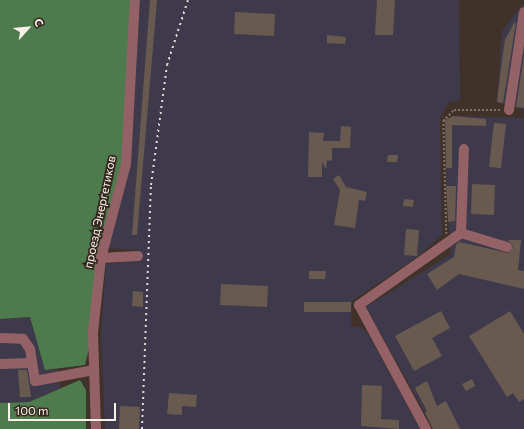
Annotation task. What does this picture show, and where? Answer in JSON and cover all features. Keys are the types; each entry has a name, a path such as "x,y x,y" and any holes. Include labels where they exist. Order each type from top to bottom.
{"street":[{"name":"проезд Энергетиков","path":"96,429 93,332 101,258 126,164 135,0"},
{"path":"509,110 524,12"},
{"path":"461,233 464,150"},
{"path":"461,233 507,247"},
{"path":"426,429 359,305 461,233"},
{"path":"101,258 138,256"},
{"path":"0,338 22,339 30,349 35,381 94,370"},
{"path":"0,364 32,362"}],"shaded area":[{"path":"140,0 459,0 460,100 448,103 440,118 442,235 420,255 352,301 351,326 361,327 368,334 420,429 105,429 101,334 106,264 138,261 138,250 108,248 130,167"},
{"path":"524,3 524,110 497,102 502,31"},
{"path":"453,116 524,118 524,429 434,429 366,307 451,254 446,180 445,120"},
{"path":"30,317 45,370 57,369 60,388 29,402 0,403 0,319"}],"green space":[{"path":"0,0 135,0 126,164 101,258 93,332 85,365 45,370 30,317 0,319"},
{"path":"80,380 86,390 86,429 0,429 0,403 29,402"}],"building":[{"path":"150,0 157,0 137,235 132,235"},
{"path":"377,0 395,0 393,35 375,35"},
{"path":"235,12 275,14 274,36 234,34"},
{"path":"514,23 516,23 503,103 497,102 505,40"},
{"path":"327,35 346,37 345,44 327,43"},
{"path":"524,55 524,108 516,107"},
{"path":"453,116 486,119 486,126 452,125 452,168 446,168 445,120"},
{"path":"494,123 506,124 501,168 489,167"},
{"path":"341,126 351,127 350,148 332,148 332,161 327,160 326,169 322,162 322,177 308,177 309,132 324,133 323,141 340,141"},
{"path":"388,155 398,155 397,162 387,162"},
{"path":"339,175 346,187 367,192 365,201 359,200 355,228 334,225 340,190 333,179"},
{"path":"472,184 495,185 494,215 471,214"},
{"path":"446,186 456,186 455,221 448,222"},
{"path":"404,199 414,200 413,207 403,206"},
{"path":"406,229 419,230 417,256 404,255"},
{"path":"508,240 521,240 518,270 524,271 524,289 459,274 437,290 427,274 454,257 456,245 459,242 508,253 513,246"},
{"path":"309,271 326,271 325,279 309,279"},
{"path":"221,284 268,286 267,307 220,305"},
{"path":"133,291 143,292 143,307 132,306"},
{"path":"304,302 351,302 351,312 304,312"},
{"path":"441,311 450,328 432,338 442,356 414,371 395,336"},
{"path":"510,311 524,334 524,399 519,402 513,393 507,397 469,336"},
{"path":"18,370 27,370 31,397 20,397"},
{"path":"472,379 475,386 466,391 462,384"},
{"path":"427,381 437,406 446,401 460,429 433,429 425,413 427,411 415,388"},
{"path":"362,385 382,386 381,419 399,420 399,429 361,426"},
{"path":"169,393 197,395 196,407 182,406 182,415 167,414"},
{"path":"120,406 140,407 139,429 119,429"}],"railway":[{"path":"142,429 151,185 167,65 188,0"}]}
